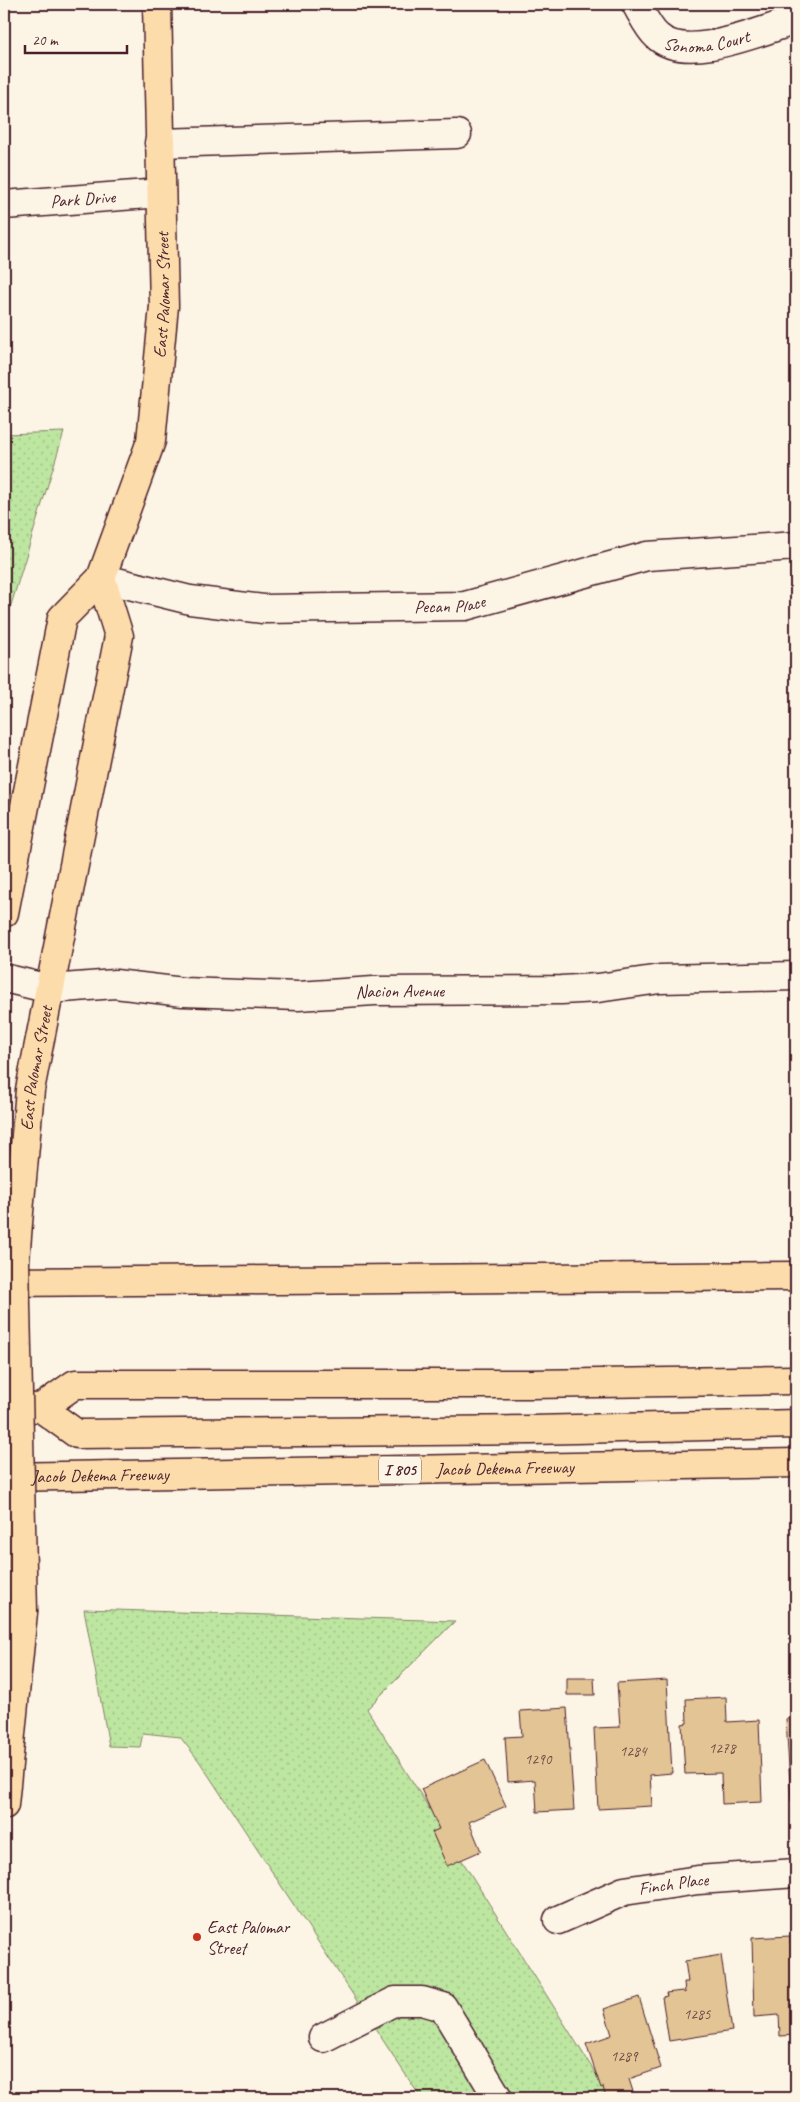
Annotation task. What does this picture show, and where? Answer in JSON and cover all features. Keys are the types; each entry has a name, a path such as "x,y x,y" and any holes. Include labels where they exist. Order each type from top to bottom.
{"main road":[{"name":"East Palomar Street","path":"4,913 62,618 101,578 151,441 164,306 157,4"},
{"name":"East Palomar Street","path":"4,1805 23,1612 21,1407 15,1262 18,1222 30,1090 119,636 101,578"},
{"path":"4,1282 796,1276"},
{"path":"21,1407 75,1384 530,1384 796,1380"},
{"path":"21,1407 78,1434 532,1430 796,1424"},
{"name":"Jacob Dekema Freeway","path":"4,1477 796,1463"}],"street":[{"name":"Sonoma Court","path":"636,4 657,36 679,47 711,46 796,20"},
{"path":"159,142 457,134"},
{"name":"Park Drive","path":"4,205 77,202 161,193"},
{"name":"Pecan Place","path":"101,578 190,600 263,609 465,606 647,556 796,546"},
{"name":"Nacion Avenue","path":"4,978 50,989 116,984 183,992 298,996 374,991 561,990 598,988 660,979 796,976"},
{"name":"Finch Place","path":"558,1920 624,1891 698,1880 796,1873"},
{"path":"323,2038 395,2000 422,2001 443,2007 498,2098"}],"green space":[{"path":"64,432 4,628 4,434"},
{"path":"84,1609 455,1621 367,1709 611,2098 421,2098 199,1761 180,1737 143,1733 140,1747 109,1746"}],"building":[{"path":"567,1678 594,1678 595,1695 567,1695"},
{"path":"667,1680 672,1773 650,1775 652,1806 598,1809 594,1728 620,1727 617,1683"},
{"path":"726,1697 727,1722 759,1720 762,1802 722,1804 721,1773 685,1774 682,1724 687,1723 686,1699"},
{"path":"567,1708 574,1810 537,1812 535,1780 508,1782 505,1737 522,1736 520,1711"},
{"path":"786,1719 796,1719 796,1801 791,1801"},
{"path":"485,1760 506,1806 469,1822 481,1851 447,1866 432,1832 439,1829 421,1789"},
{"path":"790,1936 791,1959 796,1959 796,2035 780,2036 779,2015 754,2017 752,1938"},
{"path":"721,1955 732,2031 669,2041 662,1997 667,1996 666,1993 682,1991 685,1993 684,1982 688,1982 685,1961"},
{"path":"639,1997 661,2068 629,2079 635,2098 606,2098 586,2044 612,2035 604,2009"}],"place":[{"name":"East Palomar Street","path":"197,1937"}]}
